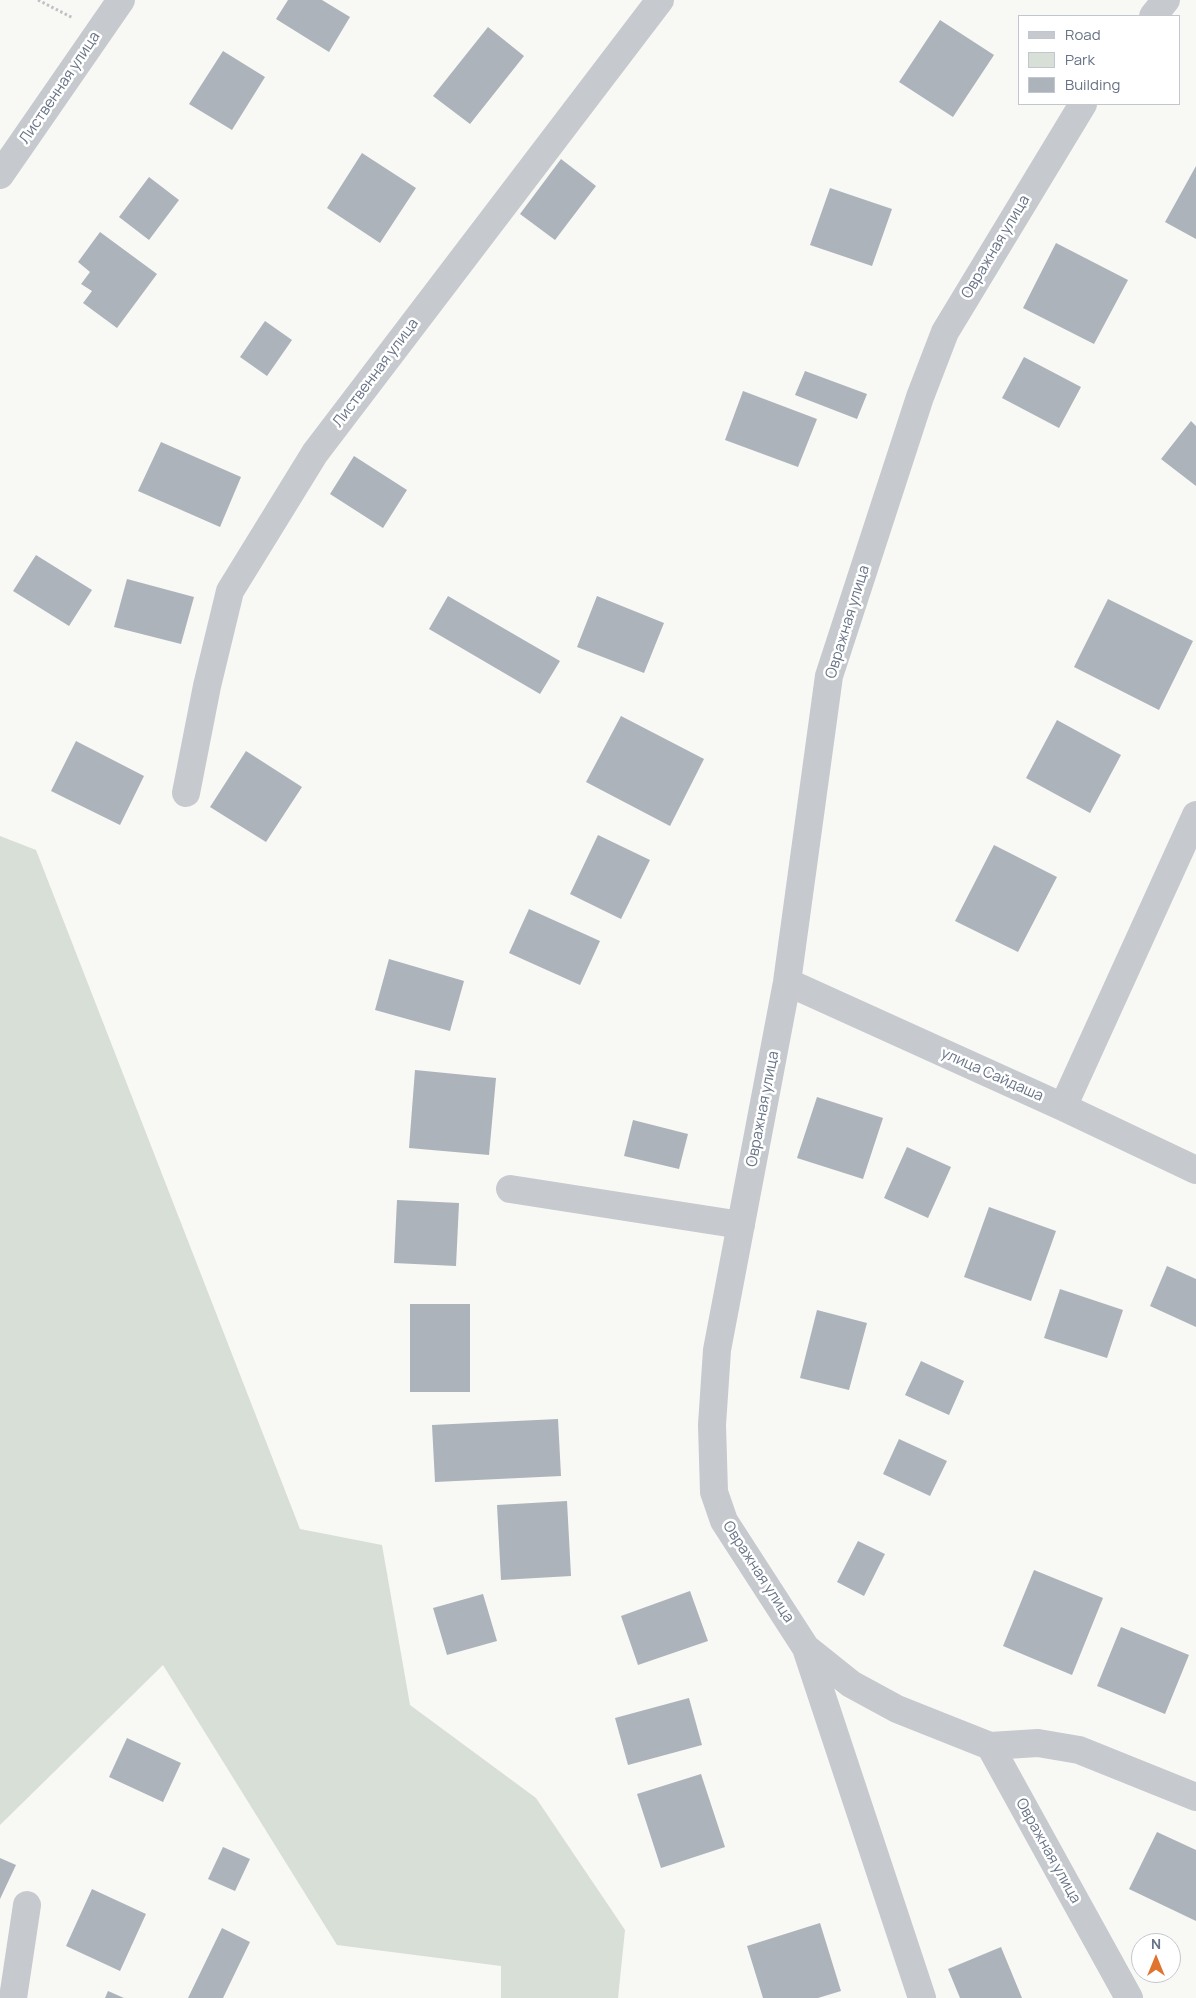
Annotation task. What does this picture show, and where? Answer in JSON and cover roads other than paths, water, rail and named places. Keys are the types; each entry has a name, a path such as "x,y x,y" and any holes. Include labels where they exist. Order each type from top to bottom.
{"street":[{"name":"Лиственная улица","path":"0,175 121,0"},
{"name":"Лиственная улица","path":"186,793 207,686 230,591 315,452 660,0"},
{"path":"1154,15 1166,0"},
{"name":"Овражная улица","path":"1082,105 945,332 920,397 829,676 786,982 717,1350 712,1425 714,1492 724,1521 806,1648 851,1684 897,1708 990,1746 1129,1998"},
{"path":"1063,1106 1196,815"},
{"name":"улица Сайдаша","path":"786,982 1063,1106 1196,1170"},
{"path":"510,1189 740,1225"},
{"path":"806,1648 922,1998"},
{"path":"990,1746 1038,1743 1079,1750 1196,1797"},
{"path":"13,1998 27,1905"}]}
